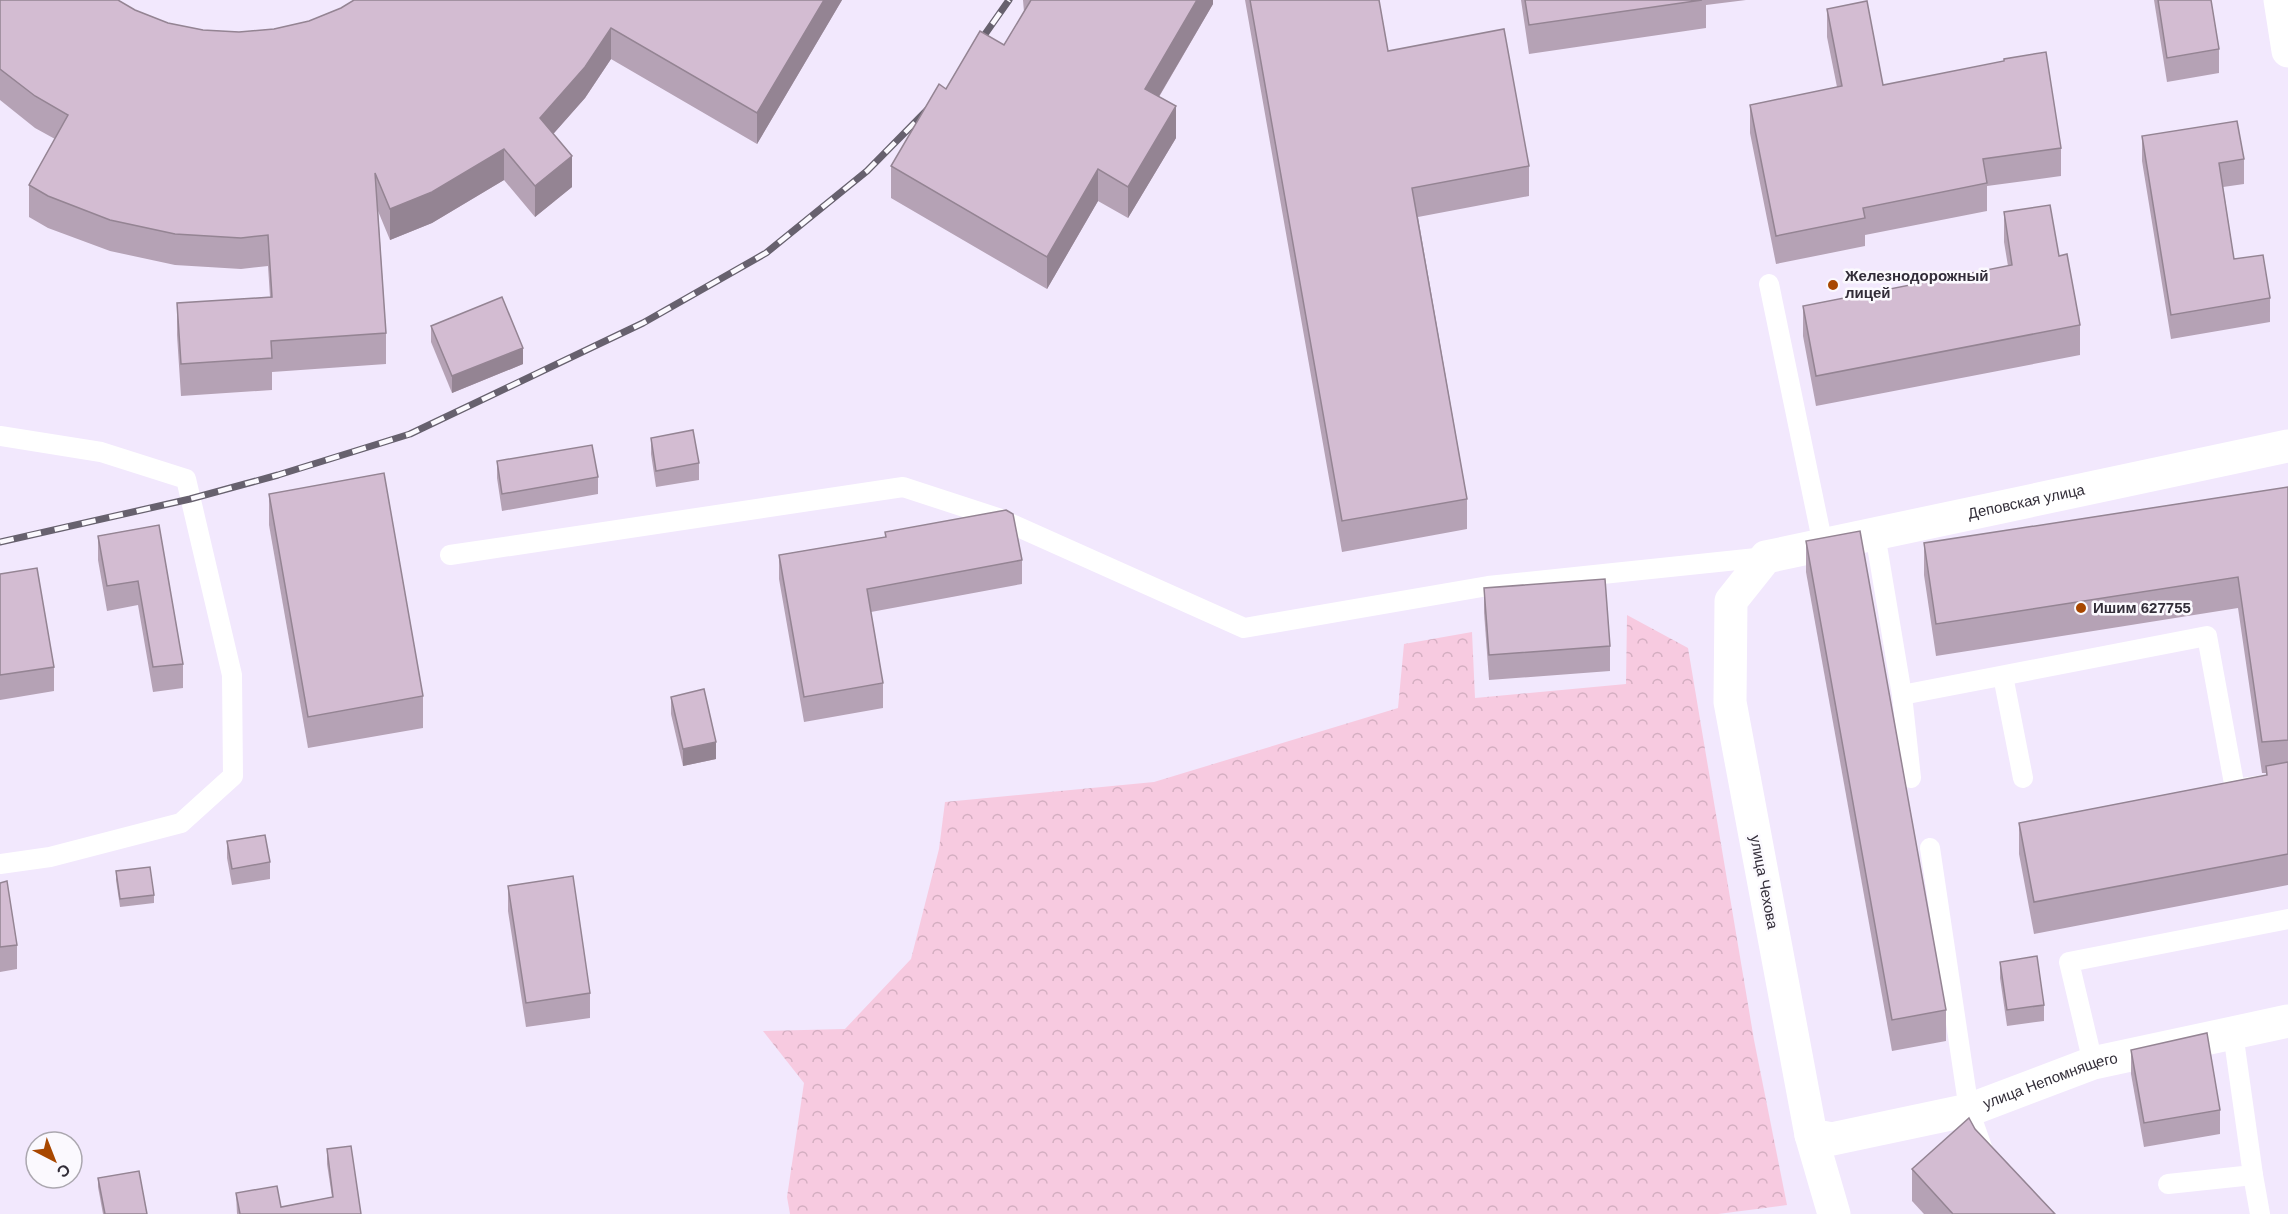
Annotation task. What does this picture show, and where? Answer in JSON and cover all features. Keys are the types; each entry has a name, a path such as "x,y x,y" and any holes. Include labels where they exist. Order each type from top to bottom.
{"main road":[{"path":"2280,0 2288,51"},
{"name":"Деповская улица","path":"1766,557 2288,446"},
{"name":"улица Чехова","path":"1766,557 1731,601 1730,702 1811,1135 1834,1214"},
{"name":"улица Непомнящего","path":"1811,1135 1832,1139 1969,1110 2093,1063 2288,1021"}],"lane":[{"path":"1769,284 1823,545"},
{"path":"0,436 101,452 186,478 232,675 233,776 181,823 50,857 0,864"},
{"path":"450,555 903,487 998,518 1244,628 1488,586 1766,557"},
{"path":"1875,534 1902,695 1911,778"},
{"path":"1902,695 2207,636 2235,789 2288,782"},
{"path":"2003,676 2023,778"},
{"path":"1930,848 1969,1110 1984,1152 1998,1168"},
{"path":"2093,1063 2069,962 2288,919"},
{"path":"2233,1034 2260,1214"},
{"path":"2168,1184 2253,1175"}],"green space":[{"path":"1627,615 1688,648 1754,1040 1787,1205 1718,1214 790,1214 787,1197 804,1083 763,1031 845,1029 911,959 939,849 945,802 1154,782 1398,708 1404,644 1472,632 1475,698 1626,684"}],"building":[{"path":"0,0 118,0 135,10 168,23 203,30 239,32 274,29 309,21 354,0 824,0 757,113 611,28 585,67 540,118 572,156 535,186 504,149 432,192 390,209 375,173 386,333 271,341 272,358 181,364 177,303 272,297 268,235 241,238 175,234 110,220 48,196 29,185 68,115 35,96 0,69"},
{"path":"1031,0 1197,0 1145,89 1176,106 1128,187 1098,169 1047,257 891,166 939,84 946,89 980,31 1004,45"},
{"path":"1250,0 1379,0 1388,51 1504,29 1529,166 1412,188 1467,499 1342,521"},
{"path":"1525,0 1702,0 1529,25"},
{"path":"2158,0 2211,0 2219,49 2167,58"},
{"path":"1867,1 1883,85 2046,52 2061,148 1983,159 1987,183 1863,208 1865,218 1776,236 1750,105 1842,86 1827,9"},
{"path":"2237,121 2244,159 2219,163 2234,259 2263,255 2270,298 2171,315 2142,136"},
{"path":"2050,205 2059,256 2067,254 2080,325 1816,376 1803,306 2012,265 2004,212"},
{"path":"502,297 523,348 452,376 431,326"},
{"path":"693,430 699,463 656,471 651,438"},
{"path":"592,445 598,477 502,494 497,461"},
{"path":"384,473 423,696 308,717 269,494"},
{"path":"2288,487 2288,740 2262,742 2238,577 1936,624 1924,543"},
{"path":"1006,510 1013,514 1022,560 867,589 883,683 804,697 779,555 886,537 885,532"},
{"path":"159,525 183,664 153,667 138,581 107,586 98,536"},
{"path":"1860,531 1946,1010 1892,1020 1806,541"},
{"path":"37,568 54,667 0,675 0,574"},
{"path":"1605,579 1610,646 1489,655 1484,588"},
{"path":"704,689 716,742 683,749 671,697"},
{"path":"2288,762 2288,854 2034,902 2019,823 2267,775 2266,766"},
{"path":"265,835 270,862 232,869 227,841"},
{"path":"150,867 154,895 120,899 116,871"},
{"path":"573,876 590,993 526,1003 508,886"},
{"path":"7,881 17,945 0,947 0,883"},
{"path":"2037,956 2044,1005 2007,1010 2000,962"},
{"path":"2207,1033 2220,1110 2144,1123 2131,1050"},
{"path":"1969,1118 1975,1129 2055,1214 1953,1214 1912,1169"},
{"path":"351,1146 361,1214 240,1214 236,1193 277,1186 281,1207 333,1197 327,1149"},
{"path":"139,1171 147,1214 105,1214 98,1178"}],"railway":[{"path":"976,47 1009,0"},
{"path":"0,542 190,499 278,475 410,434 643,323 766,253 867,171 931,106"}],"place":[{"name":"Железнодорожный лицей","path":"1833,285"},
{"name":"Ишим 627755","path":"2081,608"}]}
